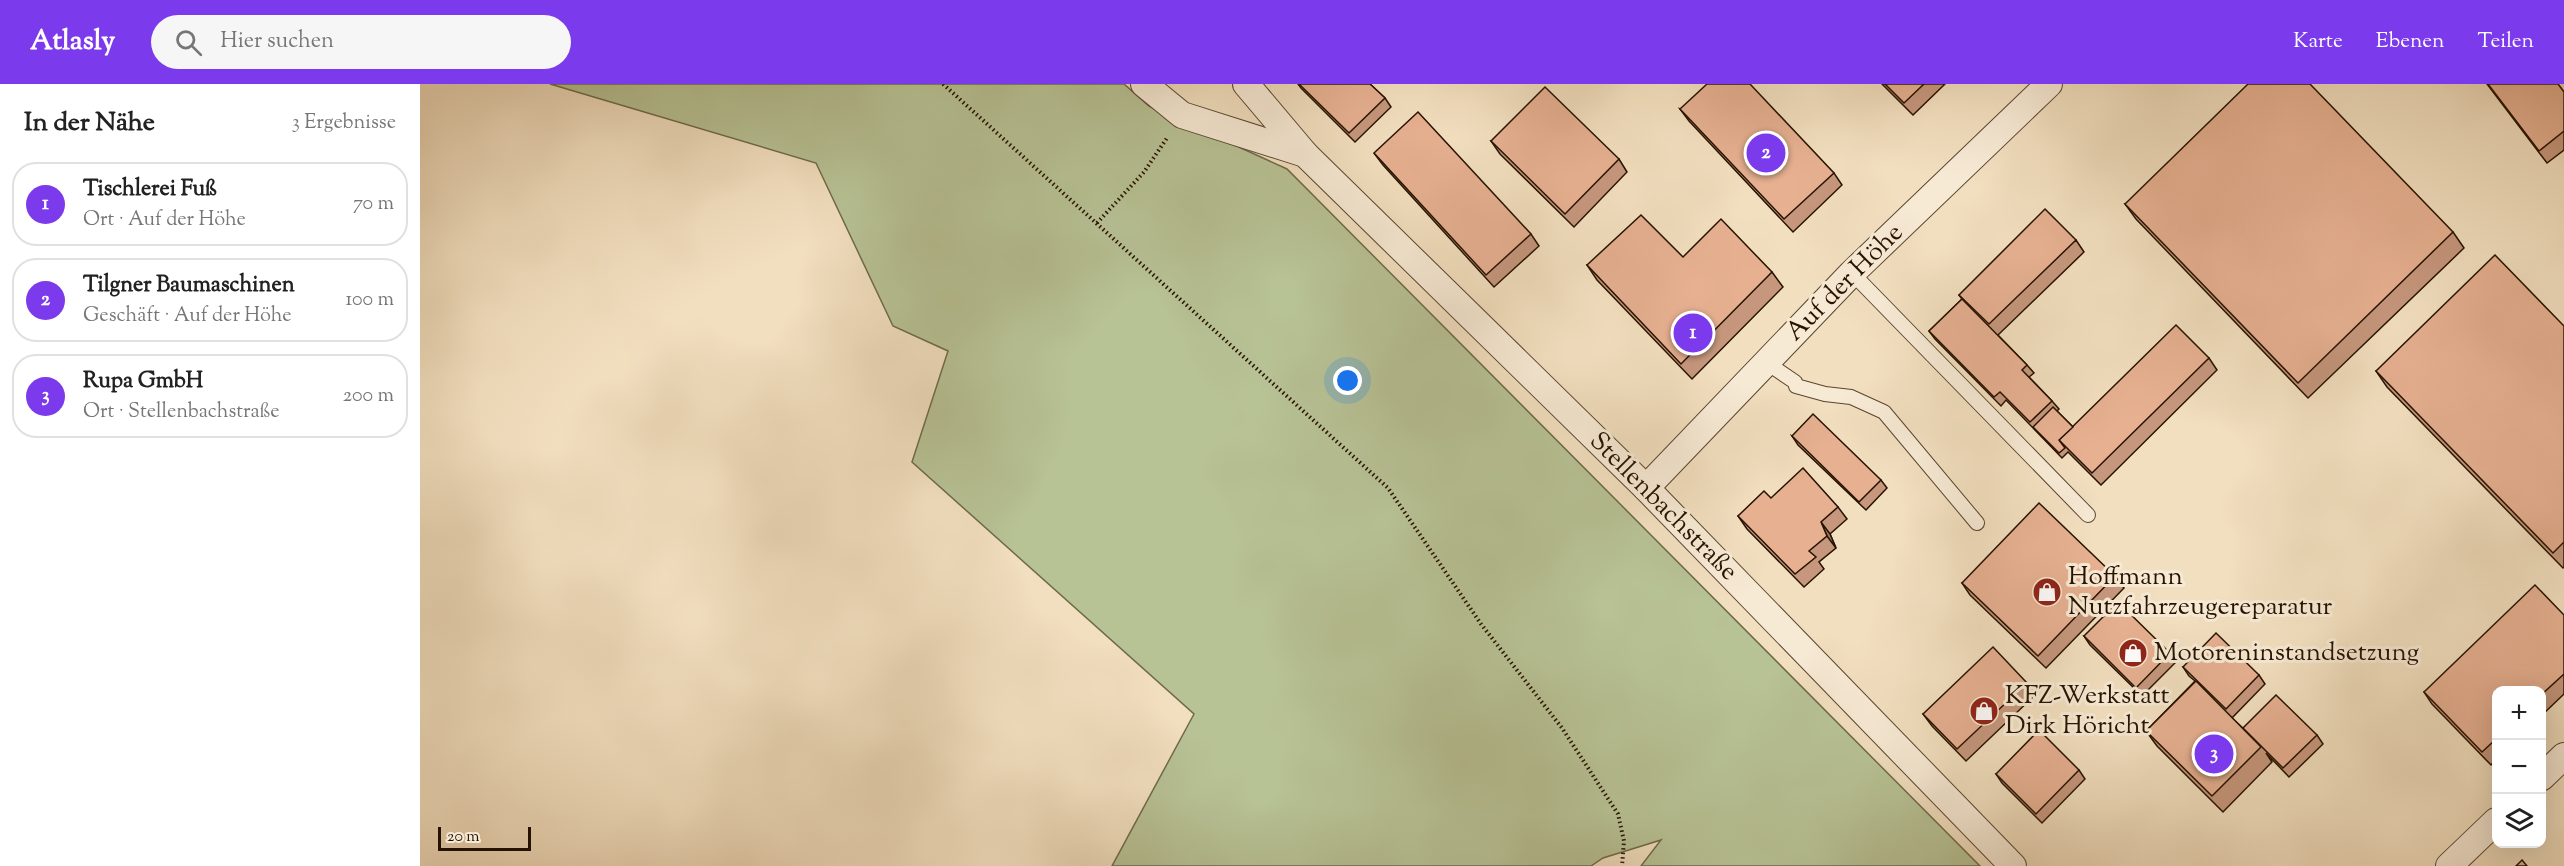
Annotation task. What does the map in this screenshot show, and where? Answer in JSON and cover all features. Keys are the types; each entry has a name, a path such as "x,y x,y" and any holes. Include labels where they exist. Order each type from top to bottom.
{"street":[{"name":"Stellenbachstraße","path":"1144,84 1182,115 1305,154"},
{"name":"Stellenbachstraße","path":"1246,84 1305,154 1646,488 2013,866"},
{"name":"Auf der Höhe","path":"1646,488 1852,273 2049,84"},
{"path":"2546,772 2564,756"},
{"path":"2449,866 2492,825"}],"lane":[{"path":"1852,273 2088,515"},
{"path":"1767,363 1795,382 1796,386 1851,398 1884,412 1977,523"}],"path":[{"path":"944,84 1388,488 1481,624 1562,728 1617,814 1624,841 1622,866"},
{"path":"1097,223 1144,172 1182,115"}],"green space":[{"path":"550,84 1124,84 1149,106 1287,169 1980,866 1641,866 1661,840 1603,858 1591,866 1112,866 1194,714 912,462 948,351 893,326 816,163"}],"building":[{"path":"1299,84 1370,84 1385,98 1349,133"},
{"path":"1707,84 1750,84 1834,173 1784,219 1680,109"},
{"path":"1885,84 1924,84 1904,103"},
{"path":"2248,84 2310,84 2453,232 2298,383 2125,204"},
{"path":"2488,84 2558,84 2564,92 2564,131 2539,151"},
{"path":"1545,87 1619,159 1565,214 1491,141"},
{"path":"1418,112 1531,234 1486,275 1374,153"},
{"path":"2045,209 2076,240 1989,324 1959,295"},
{"path":"1641,215 1683,257 1721,219 1772,272 1681,364 1587,265"},
{"path":"2495,255 2564,326 2564,542 2553,553 2376,371"},
{"path":"1962,299 2027,365 2022,370 2052,401 2030,422 2000,392 1994,397 1929,331"},
{"path":"2176,325 2209,358 2092,473 2059,440"},
{"path":"2053,407 2073,427 2059,440 2065,448 2059,453 2033,427"},
{"path":"1813,414 1881,480 1859,502 1792,436"},
{"path":"1803,468 1838,507 1821,522 1827,536 1809,551 1816,557 1795,574 1738,516 1764,491 1771,498"},
{"name":"Hoffmann Nutzfahrzeugereparatur","path":"2039,503 2115,576 2038,656 1962,583"},
{"path":"2535,585 2564,615 2564,674 2546,690 2546,686 2492,686 2492,743 2482,752 2424,692"},
{"name":"Motoreninstandsetzung","path":"2118,602 2170,653 2136,688 2084,636"},
{"path":"2216,633 2259,675 2226,709 2183,667"},
{"name":"KFZ-Werkstatt Dirk Höricht","path":"1993,647 2027,683 1957,749 1923,714"},
{"path":"2196,681 2261,747 2212,796 2146,731"},
{"path":"2276,695 2317,735 2283,768 2243,728"},
{"path":"2039,730 2079,770 2036,814 1996,774"},
{"path":"2522,860 2527,866 2516,866"}],"place":[{"name":"Tilgner Baumaschinen","path":"1766,153"},
{"name":"Tischlerei Fuß","path":"1693,333"},
{"name":"Hoffmann Nutzfahrzeugereparatur","path":"2047,592"},
{"name":"Motoreninstandsetzung","path":"2133,653"},
{"name":"KFZ-Werkstatt Dirk Höricht","path":"1984,711"},
{"name":"Rupa GmbH","path":"2214,754"}]}
